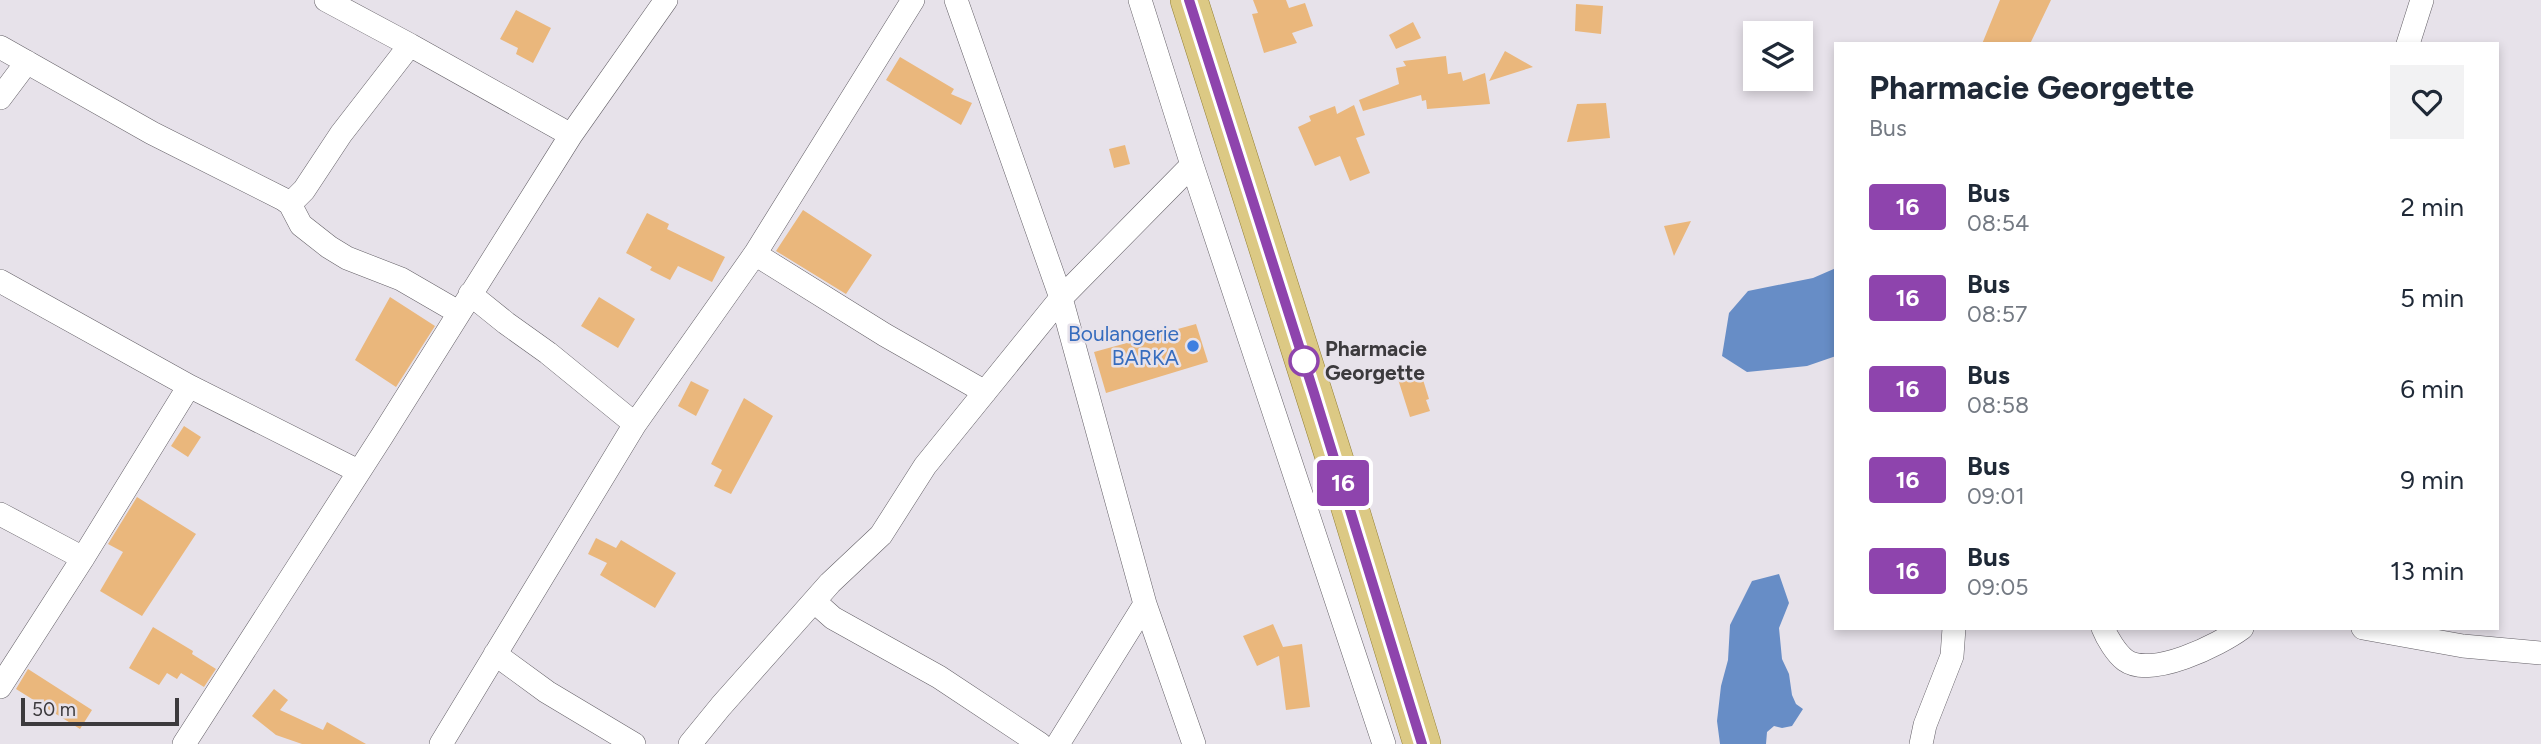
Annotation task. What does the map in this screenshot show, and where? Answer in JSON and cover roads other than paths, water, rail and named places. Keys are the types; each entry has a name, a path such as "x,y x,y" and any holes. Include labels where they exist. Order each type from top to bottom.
{"main road":[{"path":"1189,0 1422,744"}],"street":[{"path":"326,0 570,135"},
{"path":"184,744 570,135 666,0"},
{"path":"441,744 635,424 755,254 913,0"},
{"path":"956,0 1061,298 1144,604 1194,744"},
{"path":"1140,0 1384,744"},
{"path":"2409,42 2422,0"},
{"path":"290,204 304,190 376,87 410,45"},
{"path":"0,47 152,133 290,204 301,225 347,258 464,303 506,323 548,353 635,424"},
{"path":"0,98 27,62"},
{"path":"690,744 830,583 881,535 925,466 1061,298 1192,165"},
{"path":"755,254 885,335 985,392"},
{"path":"0,282 189,386 358,471"},
{"path":"0,687 189,386"},
{"path":"0,514 83,558"},
{"path":"815,602 834,618 939,677 1040,744"},
{"path":"1058,744 1144,604"},
{"path":"1921,744 1952,656 1954,630"},
{"path":"2104,630 2106,637 2125,660 2144,667 2206,649 2239,630"},
{"path":"2374,630 2463,646 2541,653"},
{"path":"495,654 547,692 634,744"}],"water":[{"path":"1834,269 1834,357 1807,366 1747,372 1722,356 1729,313 1748,291 1813,278"},
{"path":"1779,574 1789,603 1779,628 1782,659 1789,674 1792,695 1796,704 1803,709 1792,726 1774,726 1767,732 1766,744 1720,744 1717,721 1721,686 1728,660 1730,625 1752,581"}],"place":[{"name":"Boulangerie BARKA","path":"1193,346"},
{"name":"Pharmacie Georgette","path":"1304,361"}]}
